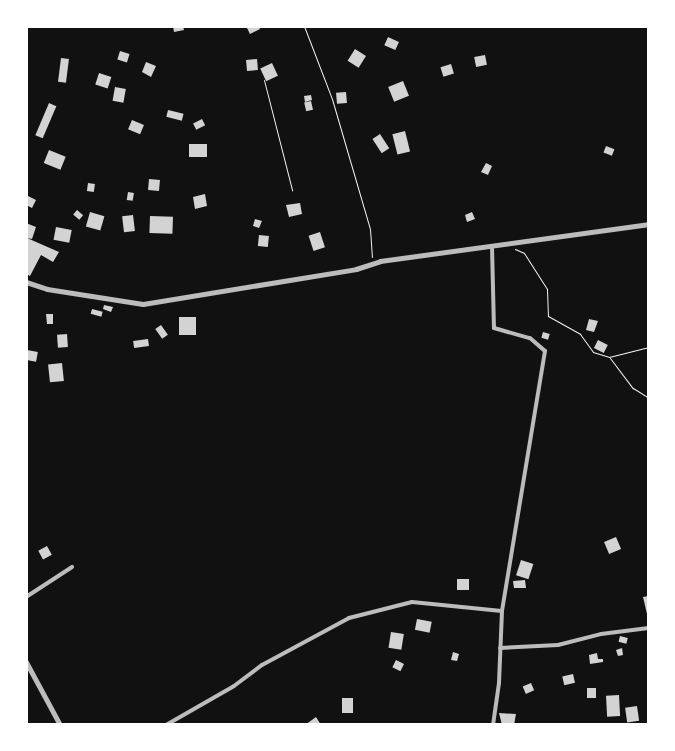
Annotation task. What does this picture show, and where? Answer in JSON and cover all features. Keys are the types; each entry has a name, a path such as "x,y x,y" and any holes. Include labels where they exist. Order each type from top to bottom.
{"street":[{"path":"26,282 142,304 356,269 373,263 649,224"},
{"path":"492,247 494,328 530,338 545,351 502,611 493,725"},
{"path":"26,597 72,567"},
{"path":"166,725 234,686 262,665 349,618 412,602 502,611"},
{"path":"500,648 558,645 601,634 649,628"},
{"path":"26,662 60,725"}],"path":[{"path":"304,26 332,99 370,229 373,263"},
{"path":"264,80 292,190"},
{"path":"506,245 524,253 547,289 548,316 580,334 593,352 609,357 649,347"},
{"path":"609,357 633,388 649,398"}],"building":[{"path":"173,26 183,26 184,30 174,32"},
{"path":"246,26 259,26 260,29 250,34"},
{"path":"388,37 399,42 395,50 384,45"},
{"path":"355,49 366,56 359,68 348,61"},
{"path":"120,51 130,54 127,63 117,60"},
{"path":"485,55 487,65 476,67 474,57"},
{"path":"61,58 69,59 66,83 58,82"},
{"path":"257,59 258,70 247,71 246,60"},
{"path":"146,62 156,66 151,77 142,72"},
{"path":"272,63 278,76 266,81 260,68"},
{"path":"451,64 454,74 443,77 440,67"},
{"path":"99,73 111,77 108,88 95,84"},
{"path":"403,81 409,96 394,102 388,87"},
{"path":"115,87 126,89 123,103 113,101"},
{"path":"346,92 347,103 337,104 336,93"},
{"path":"311,95 312,100 305,102 304,96"},
{"path":"311,101 313,110 306,111 304,103"},
{"path":"49,103 56,106 43,138 35,135"},
{"path":"168,110 184,114 182,121 166,117"},
{"path":"202,119 205,125 196,130 193,124"},
{"path":"132,120 144,125 140,134 128,129"},
{"path":"405,131 410,151 397,155 392,134"},
{"path":"380,134 389,148 382,153 372,139"},
{"path":"189,144 207,144 207,157 189,157"},
{"path":"606,146 614,149 612,156 603,153"},
{"path":"49,150 66,157 60,170 44,163"},
{"path":"486,163 492,166 488,175 481,172"},
{"path":"149,179 160,180 159,191 148,190"},
{"path":"88,183 95,184 94,192 87,191"},
{"path":"128,192 134,193 133,201 127,200"},
{"path":"205,194 207,206 195,209 193,197"},
{"path":"26,195 36,200 32,208 26,205"},
{"path":"300,203 302,214 289,217 286,205"},
{"path":"77,210 83,215 79,220 73,215"},
{"path":"90,212 104,216 100,231 86,226"},
{"path":"472,212 475,219 467,222 465,215"},
{"path":"133,215 135,231 124,232 122,216"},
{"path":"150,216 173,217 172,234 149,233"},
{"path":"255,219 262,221 259,228 253,226"},
{"path":"26,223 36,227 32,239 27,238 59,252 53,262 41,255 30,276 26,274"},
{"path":"56,227 72,230 69,243 54,240"},
{"path":"320,232 325,247 314,251 309,236"},
{"path":"259,235 269,236 268,247 258,246"},
{"path":"104,305 113,307 111,312 103,309"},
{"path":"92,309 103,312 101,317 91,314"},
{"path":"46,314 53,314 53,324 47,324"},
{"path":"179,317 196,317 196,335 179,335"},
{"path":"589,319 598,321 594,332 586,330"},
{"path":"161,325 168,335 162,339 155,329"},
{"path":"543,332 550,334 548,340 541,338"},
{"path":"67,334 68,347 58,348 57,335"},
{"path":"148,339 149,346 134,348 133,341"},
{"path":"598,340 608,345 604,353 594,348"},
{"path":"27,350 38,352 36,362 26,360"},
{"path":"62,363 64,381 50,382 48,364"},
{"path":"616,537 621,549 609,554 604,542"},
{"path":"47,546 52,555 43,560 38,551"},
{"path":"521,560 533,564 528,579 516,575"},
{"path":"457,579 469,579 469,590 457,590"},
{"path":"525,580 526,588 514,588 513,581"},
{"path":"649,596 649,614 647,614 643,597"},
{"path":"417,619 432,622 430,633 415,630"},
{"path":"391,632 404,634 401,650 388,648"},
{"path":"620,636 628,638 626,644 619,642"},
{"path":"622,648 623,655 618,656 616,650"},
{"path":"453,652 459,654 457,661 451,660"},
{"path":"597,653 598,659 603,659 603,662 590,664 589,655"},
{"path":"396,660 404,664 400,671 392,667"},
{"path":"573,674 575,683 564,685 562,676"},
{"path":"531,683 534,690 526,694 523,687"},
{"path":"587,688 596,688 596,698 587,698"},
{"path":"619,695 620,716 607,717 606,696"},
{"path":"342,698 353,698 353,713 342,713"},
{"path":"637,706 639,721 627,723 625,708"},
{"path":"499,713 516,714 514,725 502,725"},
{"path":"316,717 321,725 305,725"}]}
